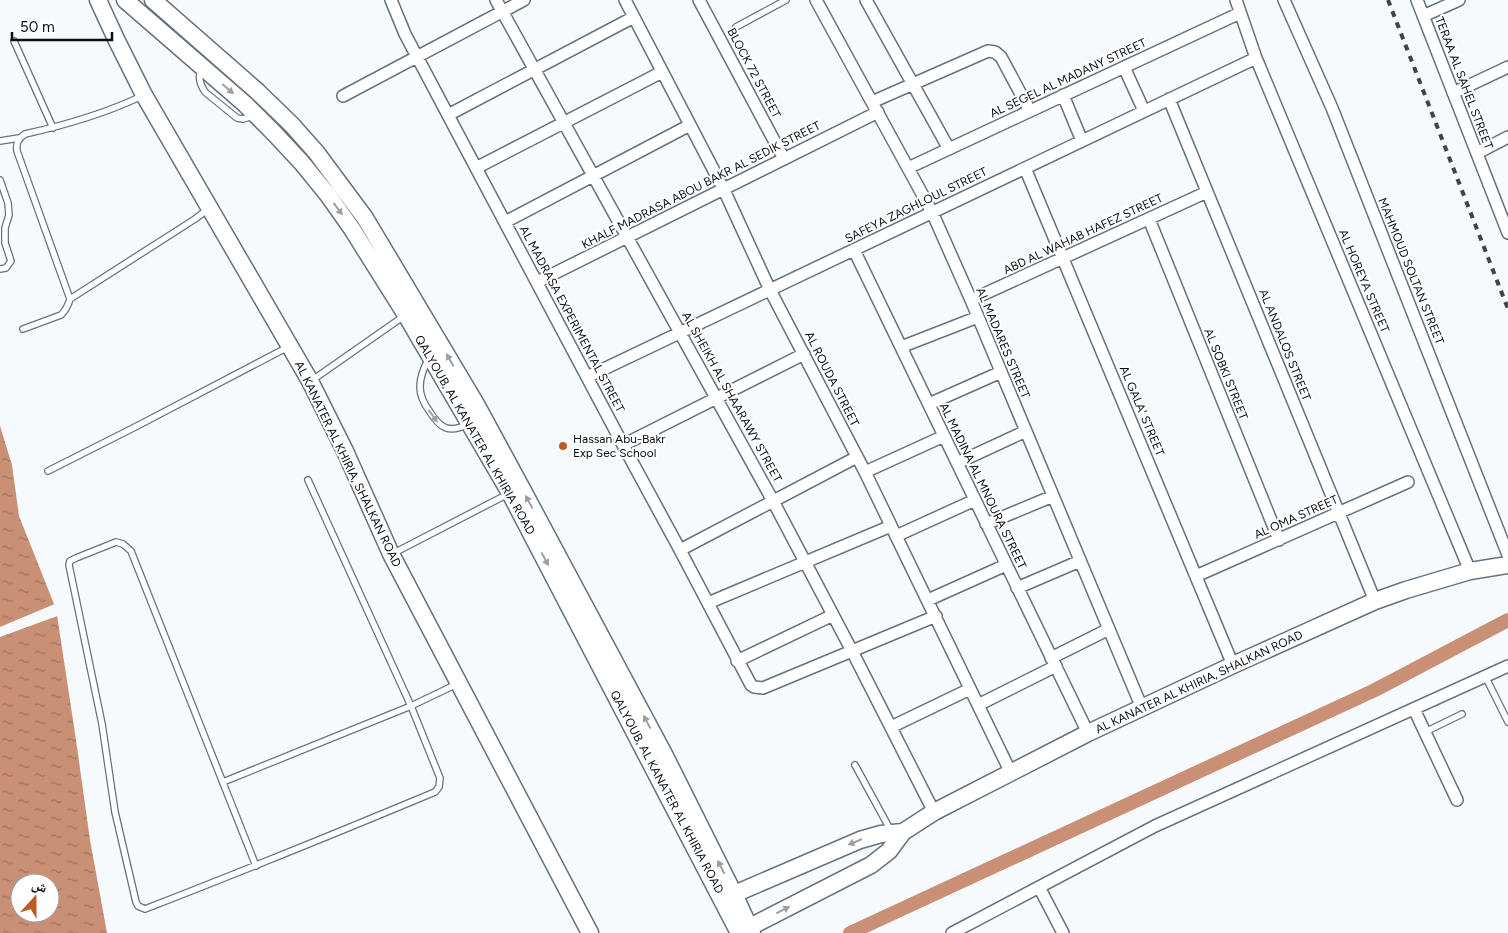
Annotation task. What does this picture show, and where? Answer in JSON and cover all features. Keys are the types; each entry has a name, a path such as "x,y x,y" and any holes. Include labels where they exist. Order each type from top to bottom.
{"main road":[{"name":"AL KANATER AL KHIRIA, SHALKAN ROAD","path":"98,0 144,95 310,381 345,451 391,554 590,933"},
{"name":"QALYOUB, AL KANATER AL KHIRIA ROAD","path":"125,0 256,114 302,163 328,195 412,310 430,356 476,420 510,493 729,896"},
{"name":"QALYOUB, AL KANATER AL KHIRIA ROAD","path":"153,0 286,119 316,152 365,218 412,310 665,756 744,932"},
{"path":"202,67 215,54"},
{"name":"AL KANATER AL KHIRIA, SHALKAN ROAD","path":"729,896 860,840 897,832 1088,733 1375,601 1414,587 1470,571 1508,565"},
{"name":"AL KANATER AL KHIRIA, SHALKAN ROAD","path":"744,932 871,865 889,851 897,832"}],"street":[{"name":"AL MADRASA EXPERIMENTAL STREET","path":"391,0 405,34 751,685 763,688 936,616"},
{"name":"AL SHEIKH AL SHAARAWY STREET","path":"496,0 806,562 934,812"},
{"path":"343,96 524,0"},
{"name":"AL ROUDA STREET","path":"625,0 724,190 770,290 865,472 1011,773"},
{"name":"BLOCK 72 STREET","path":"699,0 784,158"},
{"name":"AL MADARES STREET","path":"816,0 932,212 971,300 1142,708"},
{"path":"866,0 949,148"},
{"name":"AL HOREYA STREET","path":"1236,0 1256,58 1470,571"},
{"name":"MAHMOUD SOLTAN STREET","path":"1284,0 1332,108 1508,555"},
{"name":"TERAA AL SAHEL STREET","path":"1417,0 1477,153 1504,213 1508,233"},
{"path":"1423,16 1459,0"},
{"name":"AL SEGEL AL MADANY STREET","path":"908,168 1240,13"},
{"path":"448,115 634,17"},
{"name":"KHALF MADRASA ABOU BAKR AL SEDIK STREET","path":"537,282 724,190 913,84 988,51 995,52 1001,57 1030,111"},
{"name":"SAFEYA ZAGHLOUL STREET","path":"587,377 1256,58"},
{"path":"1124,67 1144,111"},
{"path":"1453,92 1508,67"},
{"path":"476,168 662,72"},
{"path":"1063,95 1082,141"},
{"name":"AL ANDALOS STREET","path":"1169,99 1375,601"},
{"path":"505,222 690,124"},
{"path":"1477,153 1508,137"},
{"name":"AL GALA' STREET","path":"1025,168 1233,665"},
{"name":"ABD AL WAHAB HAFEZ STREET","path":"971,300 1207,192"},
{"name":"AL SOBKI STREET","path":"1149,219 1279,540"},
{"name":"AL MADINA AL MNOURA STREET","path":"854,250 1088,733"},
{"path":"901,347 978,317"},
{"path":"623,445 804,354"},
{"path":"929,404 1001,372"},
{"path":"957,463 1026,431"},
{"path":"865,472 944,436"},
{"path":"680,550 857,457"},
{"name":"AL OMA STREET","path":"1196,576 1408,482"},
{"path":"986,524 1053,496"},
{"path":"708,603 806,562 975,500"},
{"path":"1017,588 1080,561"},
{"path":"928,600 1006,565"},
{"path":"737,661 834,615"},
{"path":"978,705 1109,629"},
{"path":"952,933 1155,826 1508,666"},
{"path":"891,727 970,688"},
{"path":"1414,709 1457,800"},
{"path":"1039,887 1063,933"}],"lane":[{"path":"736,27 786,0"},
{"path":"14,40 53,128"},
{"path":"0,141 19,138 25,134 80,121 144,95"},
{"path":"19,138 16,144 16,152 70,299 68,306 61,315 23,329"},
{"path":"0,180 8,203 9,215 5,228 5,243 11,261 6,268 0,269"},
{"path":"70,299 195,219 209,207"},
{"path":"310,381 412,310"},
{"path":"48,471 290,346"},
{"path":"430,356 420,378 420,389 422,400 437,423 445,428 455,430 476,420"},
{"path":"256,866 131,551 123,544 116,542 73,560 69,565 102,724 115,812 136,902 138,906 146,908 256,866 438,790 440,778 411,706 308,480"},
{"path":"391,554 510,493"},
{"path":"1485,676 1508,722"},
{"path":"222,782 411,706 459,683"},
{"path":"1425,732 1462,714"},
{"path":"855,765 897,832"}],"water":[{"path":"0,426 12,465 19,516 57,615 90,840 107,933 0,933"}],"pier":[{"path":"57,603 60,615 0,637 0,627"}],"waterway":[{"path":"850,933 1375,690 1508,620"}],"railway":[{"path":"1388,0 1508,309"}],"place":[{"name":"Hassan Abu-Bakr Exp Sec School","path":"563,446"}]}
